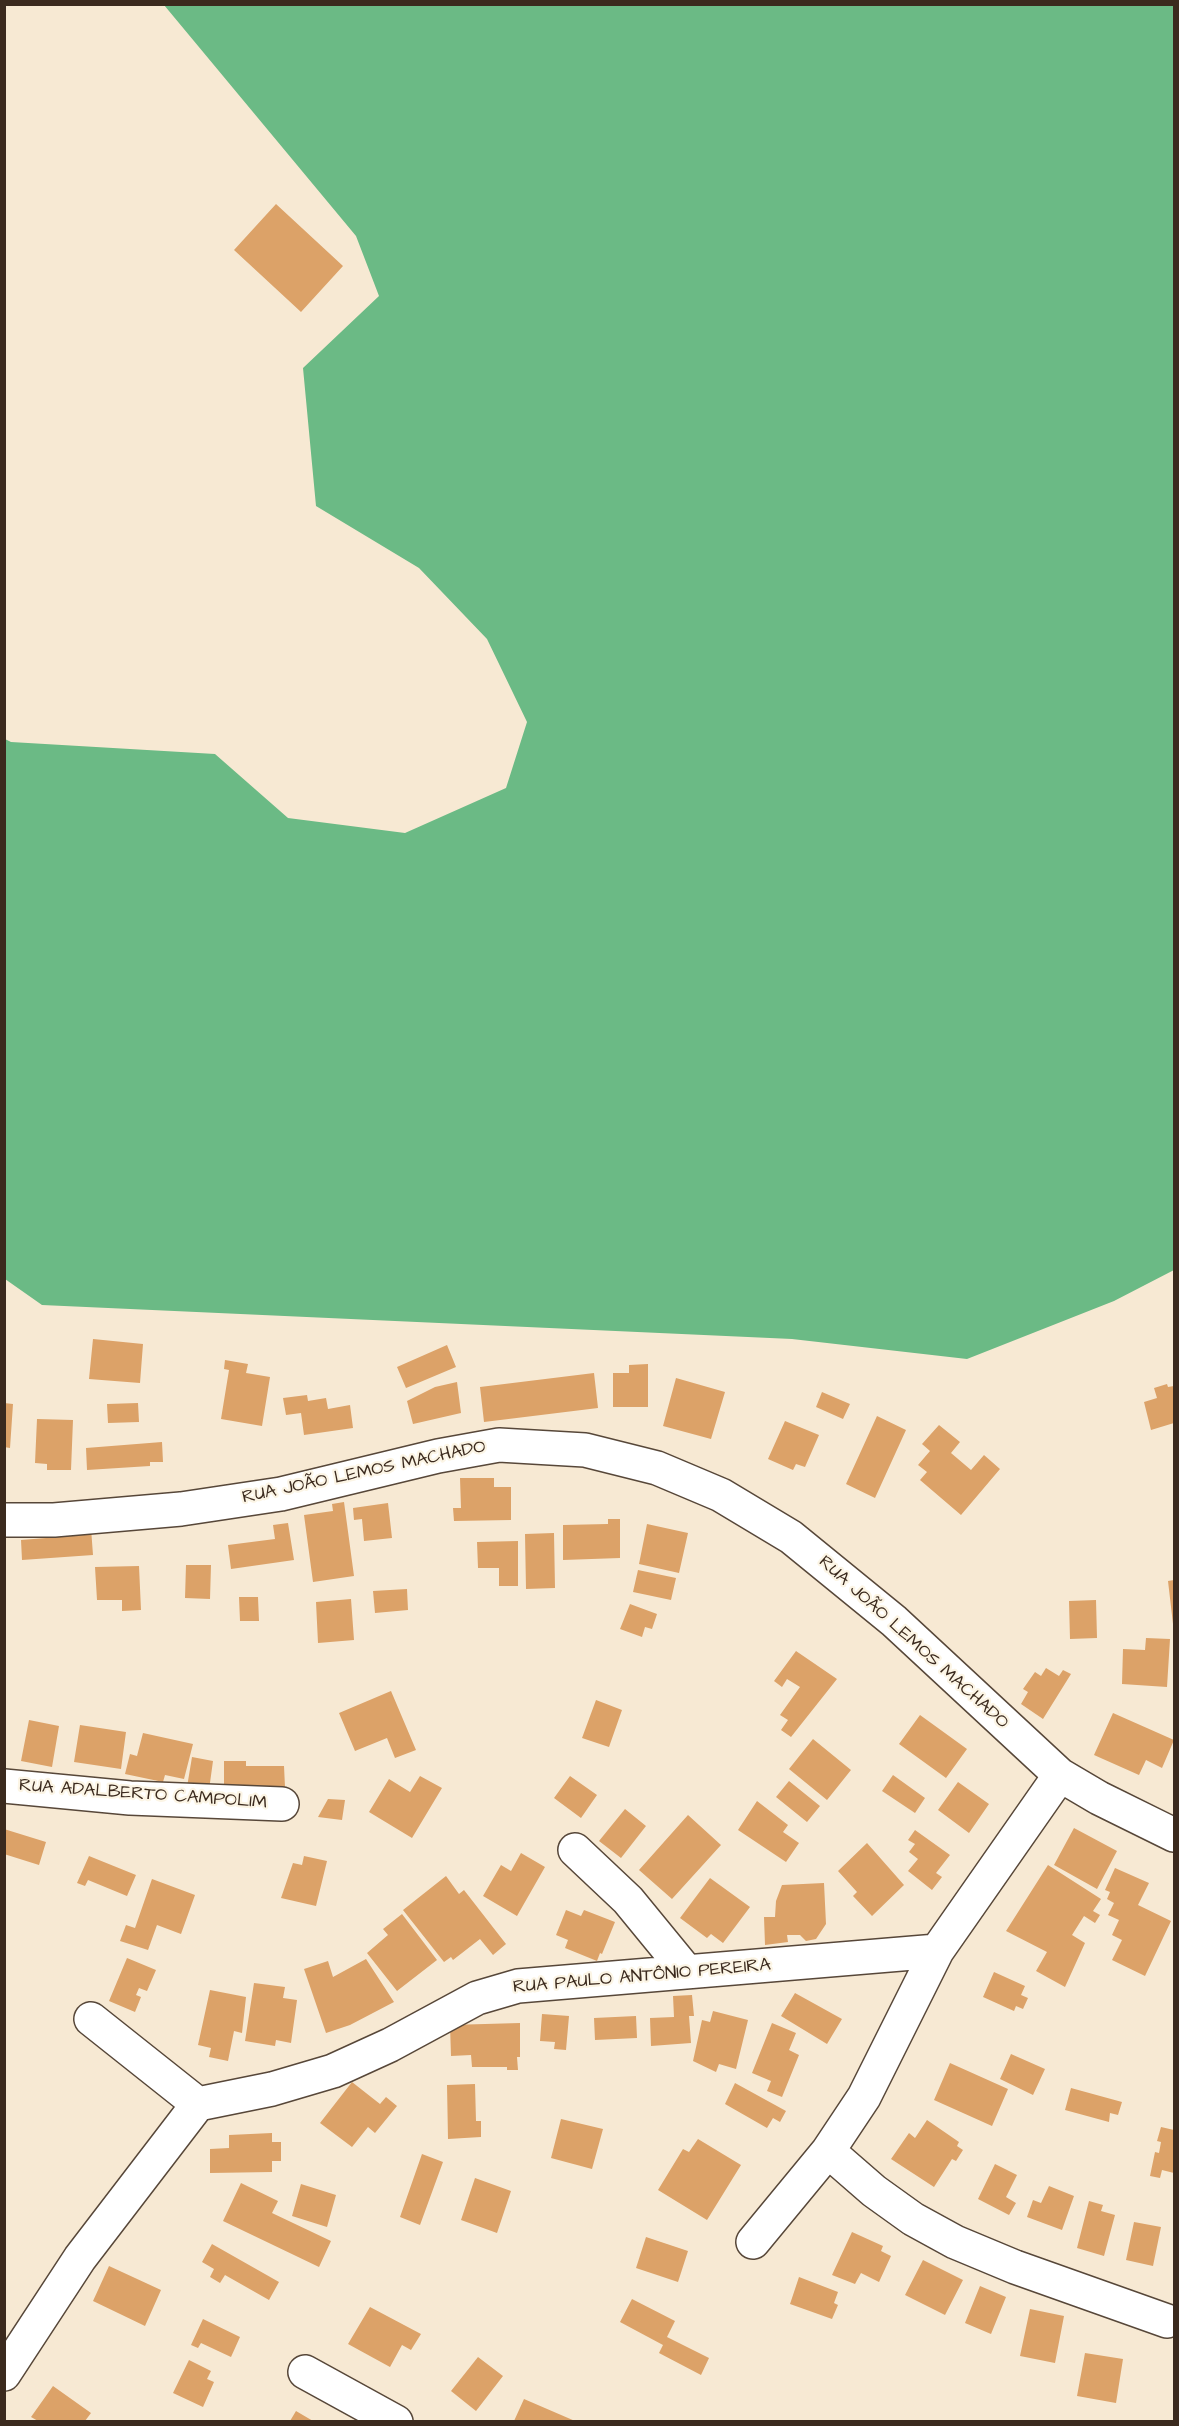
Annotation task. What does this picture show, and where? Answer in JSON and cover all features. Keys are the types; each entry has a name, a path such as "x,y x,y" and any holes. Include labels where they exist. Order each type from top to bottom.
{"street":[{"name":"RUA JOÃO LEMOS MACHADO","path":"4,1520 54,1520 192,1508 281,1494 438,1456 499,1445 585,1450 657,1468 722,1495 791,1537 894,1621 1060,1775 1099,1798 1174,1835"},
{"path":"753,2242 828,2151 869,2088 937,1951 1060,1775"},
{"name":"RUA ADALBERTO CAMPOLIM","path":"4,1786 130,1798 282,1804"},
{"path":"575,1850 628,1900 687,1972"},
{"name":"RUA PAULO ANTÔNIO PEREIRA","path":"198,2104 272,2089 333,2071 390,2045 477,1998 518,1986 937,1951"},
{"path":"4,2374 80,2258 198,2104 92,2019"},
{"path":"828,2151 905,2214 955,2242 1015,2267 1167,2321"},
{"path":"305,2372 396,2421"}],"green space":[{"path":"164,5 1174,5 1174,1270 1114,1301 967,1359 792,1339 42,1305 5,1279 5,739 11,742 215,754 288,818 405,833 506,788 527,722 487,639 419,568 316,506 303,368 379,296 356,236"}],"building":[{"path":"276,204 343,266 301,312 234,250"},
{"path":"93,1339 143,1344 140,1383 89,1379"},
{"path":"447,1345 456,1367 406,1388 397,1367"},
{"path":"225,1360 248,1364 246,1373 270,1377 262,1426 221,1419 229,1370 224,1369"},
{"path":"648,1364 648,1407 613,1407 613,1373 629,1373 629,1365"},
{"path":"594,1373 598,1408 484,1422 480,1387"},
{"path":"676,1378 725,1392 711,1439 663,1426"},
{"path":"457,1382 461,1413 413,1424 407,1401 435,1387"},
{"path":"1167,1384 1168,1387 1174,1386 1174,1423 1151,1430 1144,1402 1157,1398 1154,1388"},
{"path":"822,1392 850,1404 843,1419 816,1407"},
{"path":"307,1395 308,1401 326,1398 328,1409 350,1405 353,1428 304,1435 301,1413 286,1415 283,1398"},
{"path":"4,1403 13,1404 10,1448 4,1447"},
{"path":"138,1403 139,1422 108,1423 107,1404"},
{"path":"877,1416 906,1430 875,1498 846,1484"},
{"path":"37,1419 73,1420 71,1470 47,1470 47,1464 35,1463"},
{"path":"785,1421 819,1435 805,1467 796,1464 793,1470 768,1459"},
{"path":"939,1425 960,1442 951,1453 971,1470 984,1455 1000,1469 961,1515 920,1480 927,1472 918,1465 930,1451 922,1444"},
{"path":"162,1442 163,1462 150,1462 150,1466 87,1470 86,1448"},
{"path":"460,1478 494,1478 494,1487 511,1487 511,1520 454,1521 453,1508 461,1508"},
{"path":"344,1502 354,1576 313,1582 304,1515 333,1511 332,1504"},
{"path":"388,1503 392,1538 364,1541 362,1519 354,1520 353,1508"},
{"path":"608,1519 620,1519 620,1558 563,1560 563,1525 608,1524"},
{"path":"288,1523 294,1560 231,1569 228,1545 275,1539 273,1525"},
{"path":"647,1524 688,1533 679,1573 639,1564"},
{"path":"91,1528 93,1555 22,1560 21,1540 46,1538 45,1531"},
{"path":"554,1533 555,1588 526,1589 525,1534"},
{"path":"518,1541 518,1586 499,1586 499,1568 478,1568 477,1542"},
{"path":"186,1565 211,1565 210,1599 185,1598"},
{"path":"139,1566 141,1610 122,1611 122,1600 97,1600 95,1567"},
{"path":"638,1570 676,1578 671,1600 633,1592"},
{"path":"1174,1580 1174,1624 1173,1624 1168,1581"},
{"path":"407,1589 408,1610 375,1613 373,1591"},
{"path":"239,1597 258,1597 259,1621 240,1621"},
{"path":"351,1599 354,1640 318,1643 316,1602"},
{"path":"1096,1600 1097,1638 1070,1639 1069,1601"},
{"path":"630,1604 657,1614 652,1629 645,1627 642,1637 620,1629"},
{"path":"1146,1638 1170,1639 1167,1687 1122,1684 1123,1649 1145,1650"},
{"path":"796,1651 837,1679 791,1737 781,1730 788,1720 780,1715 800,1687 787,1679 782,1687 774,1681"},
{"path":"1046,1668 1059,1676 1063,1670 1071,1674 1043,1719 1021,1704 1028,1692 1023,1689 1035,1672 1041,1676"},
{"path":"391,1691 416,1750 395,1758 387,1738 355,1751 339,1713"},
{"path":"596,1700 622,1710 609,1747 582,1738"},
{"path":"1113,1713 1174,1740 1162,1768 1146,1760 1139,1775 1094,1755"},
{"path":"920,1715 967,1749 946,1778 899,1744"},
{"path":"29,1720 59,1726 52,1767 21,1761"},
{"path":"80,1725 126,1732 121,1769 74,1762"},
{"path":"143,1733 193,1744 184,1779 165,1775 163,1782 125,1774 130,1754 137,1756"},
{"path":"813,1739 851,1770 827,1800 789,1769"},
{"path":"192,1757 213,1761 209,1790 187,1787"},
{"path":"224,1761 246,1761 246,1766 284,1766 285,1787 224,1789"},
{"path":"893,1775 925,1798 915,1813 882,1791"},
{"path":"420,1776 442,1788 412,1838 369,1812 389,1779 410,1792"},
{"path":"570,1776 597,1795 581,1818 554,1798"},
{"path":"789,1781 820,1806 807,1822 776,1797"},
{"path":"958,1782 989,1804 969,1833 938,1810"},
{"path":"328,1799 345,1800 342,1820 318,1817"},
{"path":"757,1801 788,1825 783,1832 799,1843 786,1862 738,1830"},
{"path":"625,1809 646,1826 621,1858 599,1841"},
{"path":"688,1815 721,1845 672,1899 639,1870"},
{"path":"1074,1828 1117,1851 1097,1889 1054,1865"},
{"path":"4,1829 46,1842 39,1865 4,1854"},
{"path":"915,1830 950,1855 936,1873 942,1877 932,1890 908,1871 918,1859 909,1852 915,1844 908,1840"},
{"path":"867,1843 904,1885 872,1916 853,1896 857,1892 838,1871"},
{"path":"521,1853 545,1867 517,1916 483,1896 501,1865 511,1871"},
{"path":"89,1856 136,1875 127,1896 88,1880 85,1886 77,1883"},
{"path":"304,1856 327,1861 316,1906 281,1898 293,1863 302,1865"},
{"path":"1048,1865 1101,1899 1093,1911 1100,1915 1095,1923 1084,1916 1072,1935 1085,1943 1065,1987 1036,1971 1047,1952 1006,1931"},
{"path":"1115,1868 1149,1883 1138,1905 1171,1921 1145,1976 1112,1960 1122,1940 1112,1935 1119,1920 1108,1915 1114,1903 1107,1899 1110,1892 1105,1890"},
{"path":"446,1876 459,1894 464,1890 506,1944 493,1955 480,1939 453,1960 451,1957 444,1962 403,1910"},
{"path":"710,1878 750,1907 723,1943 711,1934 707,1938 680,1918"},
{"path":"152,1879 195,1895 181,1934 157,1925 148,1950 120,1941 126,1925 135,1928"},
{"path":"824,1883 826,1924 816,1939 806,1941 800,1935 787,1935 788,1942 765,1945 764,1917 775,1917 776,1901 782,1885"},
{"path":"566,1910 581,1916 584,1910 615,1922 597,1961 565,1948 568,1940 556,1935"},
{"path":"402,1914 437,1960 397,1991 367,1953 388,1935 383,1929"},
{"path":"127,1958 156,1970 147,1991 139,1988 136,1995 141,1997 135,2012 109,2001"},
{"path":"366,1959 394,2002 350,2025 326,2033 304,1969 328,1961 333,1977"},
{"path":"994,1972 1025,1986 1021,1995 1028,1998 1023,2009 1016,2006 1014,2011 983,1997"},
{"path":"254,1983 285,1987 283,1998 297,2000 291,2043 276,2040 275,2046 245,2041"},
{"path":"210,1990 246,1997 242,2033 234,2031 228,2061 209,2057 211,2048 198,2045"},
{"path":"795,1993 842,2019 827,2044 781,2016"},
{"path":"692,1995 694,2016 689,2016 691,2043 651,2046 650,2018 674,2017 673,1996"},
{"path":"713,2011 748,2020 736,2069 719,2064 716,2072 693,2061 702,2020 710,2022"},
{"path":"542,2014 569,2016 566,2050 554,2049 555,2042 540,2041"},
{"path":"636,2016 637,2038 595,2040 594,2018"},
{"path":"520,2023 518,2070 507,2070 507,2067 472,2067 471,2055 451,2056 450,2025"},
{"path":"772,2023 796,2033 789,2050 799,2055 782,2097 767,2091 771,2081 752,2073"},
{"path":"1011,2054 1045,2069 1033,2095 1000,2079"},
{"path":"950,2063 1008,2089 992,2126 934,2100"},
{"path":"352,2082 380,2104 386,2097 397,2106 375,2133 368,2127 352,2147 320,2123"},
{"path":"735,2083 786,2111 780,2122 773,2118 767,2128 725,2104"},
{"path":"475,2084 476,2121 481,2121 481,2137 448,2139 447,2085"},
{"path":"1071,2088 1122,2102 1118,2115 1110,2113 1109,2122 1065,2110"},
{"path":"561,2119 603,2129 592,2169 551,2158"},
{"path":"927,2120 959,2142 957,2146 963,2150 956,2161 952,2159 934,2187 891,2159 909,2133 915,2138"},
{"path":"1161,2127 1174,2130 1174,2173 1162,2170 1160,2178 1150,2176 1155,2152 1159,2153 1161,2142 1157,2141"},
{"path":"272,2133 272,2142 281,2142 281,2161 272,2161 272,2172 210,2173 210,2149 229,2148 229,2135"},
{"path":"698,2139 741,2165 707,2220 658,2190 683,2149 689,2152"},
{"path":"422,2154 443,2162 420,2225 400,2217"},
{"path":"995,2164 1017,2175 1006,2197 1016,2203 1009,2215 978,2199"},
{"path":"475,2178 511,2191 497,2233 461,2220"},
{"path":"241,2183 278,2201 272,2213 331,2241 319,2267 223,2221"},
{"path":"301,2184 336,2195 327,2227 292,2216"},
{"path":"1049,2186 1074,2196 1062,2230 1027,2217 1033,2200 1041,2203"},
{"path":"1089,2201 1103,2205 1101,2211 1115,2215 1104,2256 1077,2248"},
{"path":"1134,2222 1161,2227 1153,2266 1126,2260"},
{"path":"852,2232 883,2246 881,2251 891,2256 879,2282 861,2273 855,2284 832,2275"},
{"path":"646,2237 688,2251 678,2282 636,2268"},
{"path":"212,2244 279,2282 269,2300 225,2275 220,2283 210,2277 214,2269 202,2262"},
{"path":"923,2260 963,2280 945,2315 905,2295"},
{"path":"109,2266 161,2290 145,2326 93,2301"},
{"path":"799,2277 838,2292 834,2303 838,2305 832,2319 790,2304"},
{"path":"980,2286 1006,2297 991,2334 965,2323"},
{"path":"632,2299 675,2321 667,2337 709,2358 701,2375 659,2353 663,2345 620,2322"},
{"path":"370,2307 421,2334 411,2350 402,2345 390,2367 348,2344"},
{"path":"1030,2309 1064,2316 1055,2363 1020,2356"},
{"path":"203,2319 240,2337 231,2357 201,2343 198,2348 191,2345"},
{"path":"1085,2353 1123,2359 1116,2403 1077,2396"},
{"path":"478,2357 503,2376 476,2411 451,2391"},
{"path":"189,2360 211,2371 207,2379 214,2382 203,2407 173,2393"},
{"path":"53,2386 91,2413 85,2421 38,2421 31,2417"},
{"path":"524,2399 575,2421 514,2421"},
{"path":"296,2411 313,2421 290,2421"}]}
